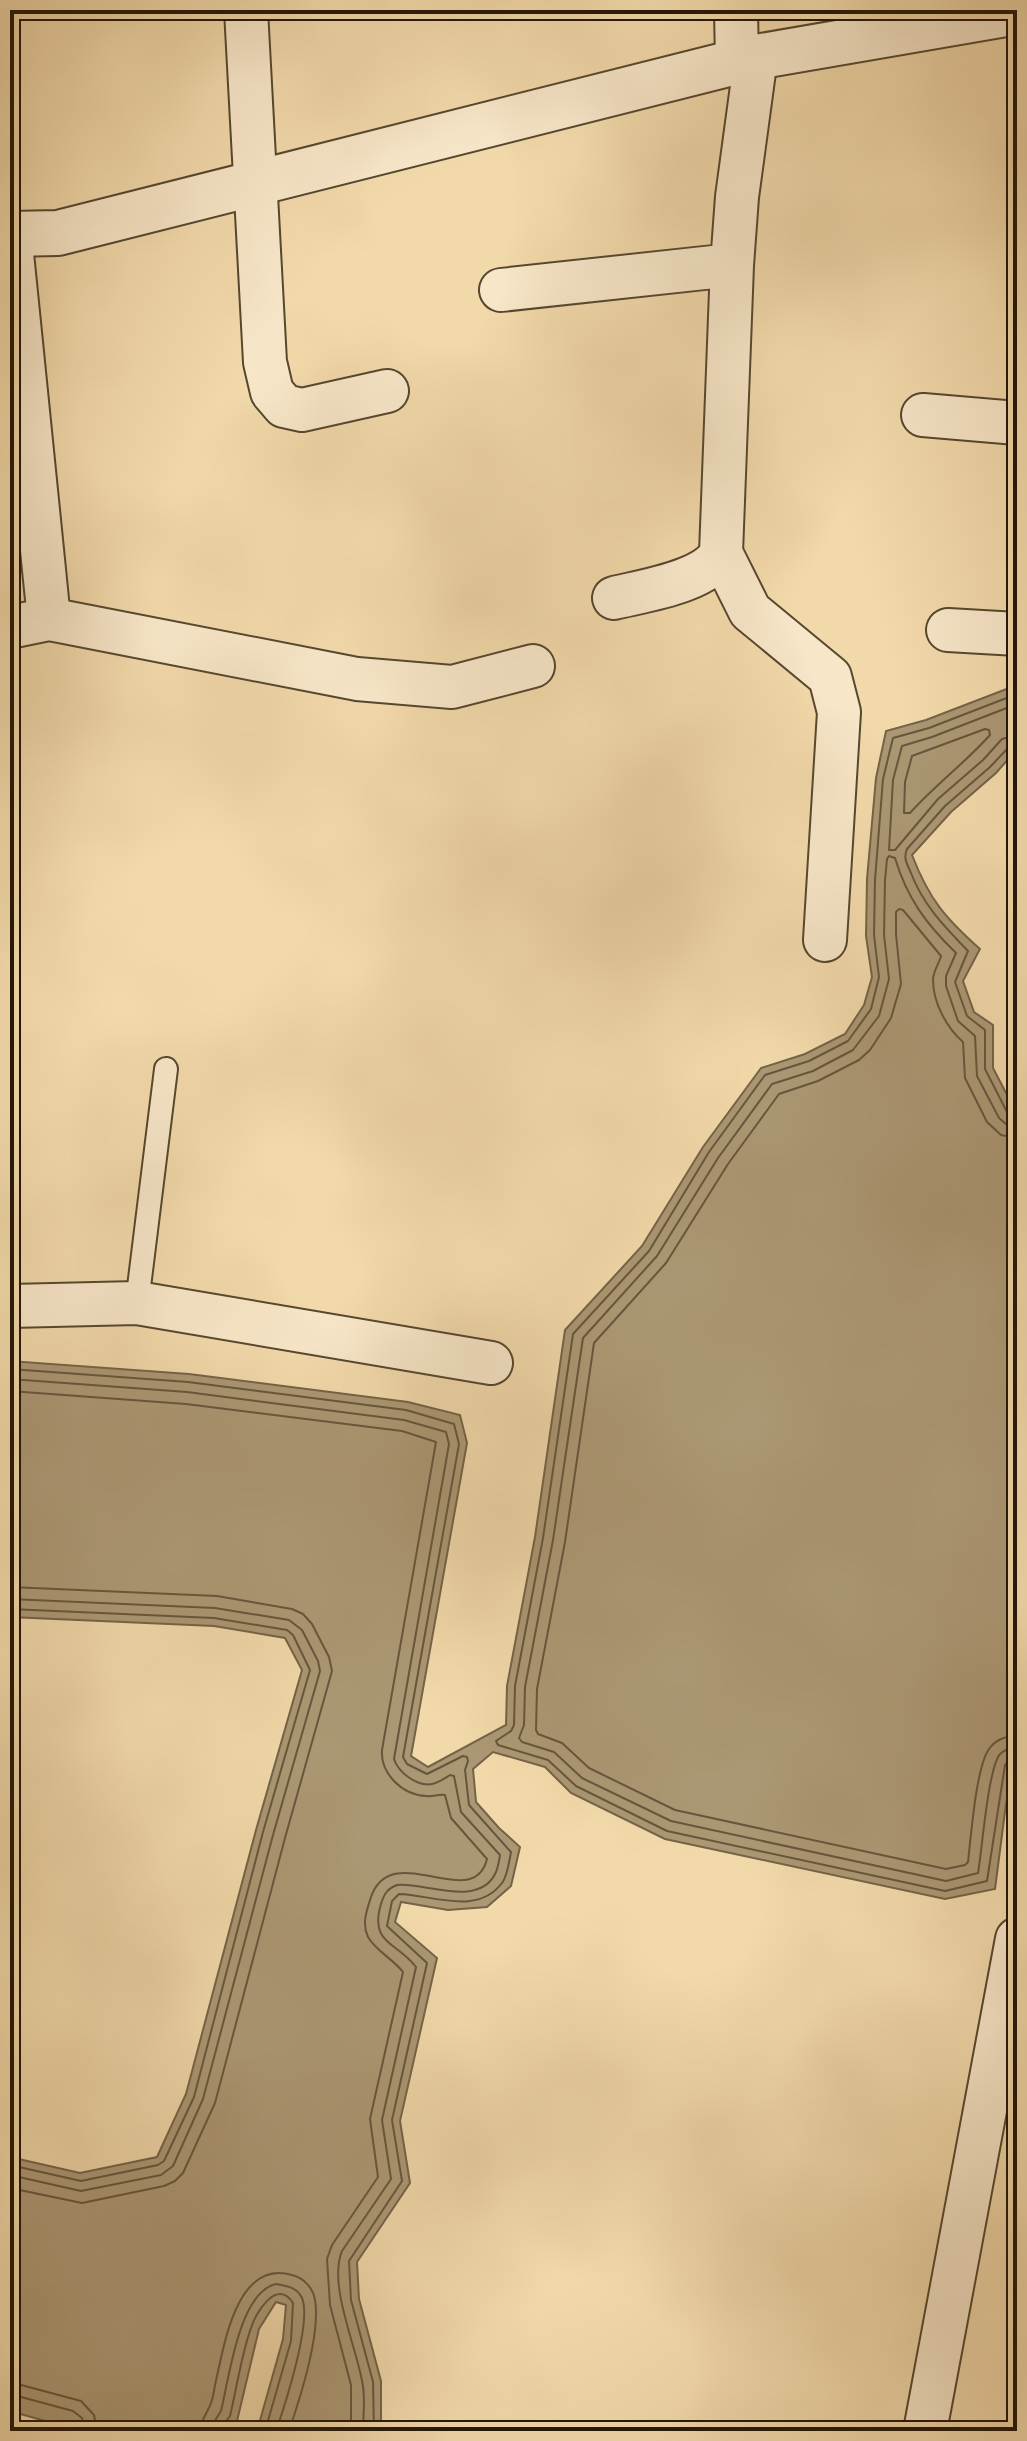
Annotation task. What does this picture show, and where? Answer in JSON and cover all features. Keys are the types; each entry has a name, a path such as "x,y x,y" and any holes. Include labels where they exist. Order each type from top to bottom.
{"street":[{"path":"246,10 265,362 272,392 284,406 302,410 387,391"},
{"path":"736,10 746,60 732,265 721,553 750,611 830,677 839,712 825,940"},
{"path":"533,666 452,687 357,679 30,623 10,234 58,233 746,60 1017,12"},
{"path":"501,290 732,265"},
{"path":"923,415 1017,423"},
{"path":"614,598 691,577 715,562 721,553"},
{"path":"948,630 1017,634"},
{"path":"10,1306 137,1303 491,1363"},
{"path":"925,2431 1017,1939"}],"lane":[{"path":"137,1303 166,1069"}],"water":[{"path":"1017,685 1017,749 996,773 951,812 912,855 939,907 980,949 963,981 974,1012 993,1025 993,1068 1017,1114 1017,1747 995,1889 945,1899 665,1839 571,1793 545,1767 493,1752 473,1769 476,1802 520,1847 511,1886 487,1907 448,1910 401,1902 395,1922 437,1958 400,2121 410,2183 357,2262 359,2299 381,2381 381,2431 257,2431 283,2339 286,2305 276,2302 259,2329 237,2421 227,2431 80,2431 10,2411 10,2157 80,2173 157,2157 186,2094 302,1670 285,1638 214,1626 10,1617 10,1361 189,1374 408,1402 460,1415 467,1443 411,1756 428,1767 506,1725 507,1686 535,1537 565,1330 642,1246 703,1147 761,1068 805,1054 845,1034 864,1005 872,977 866,936 867,879 876,778 886,731 926,720"}]}
